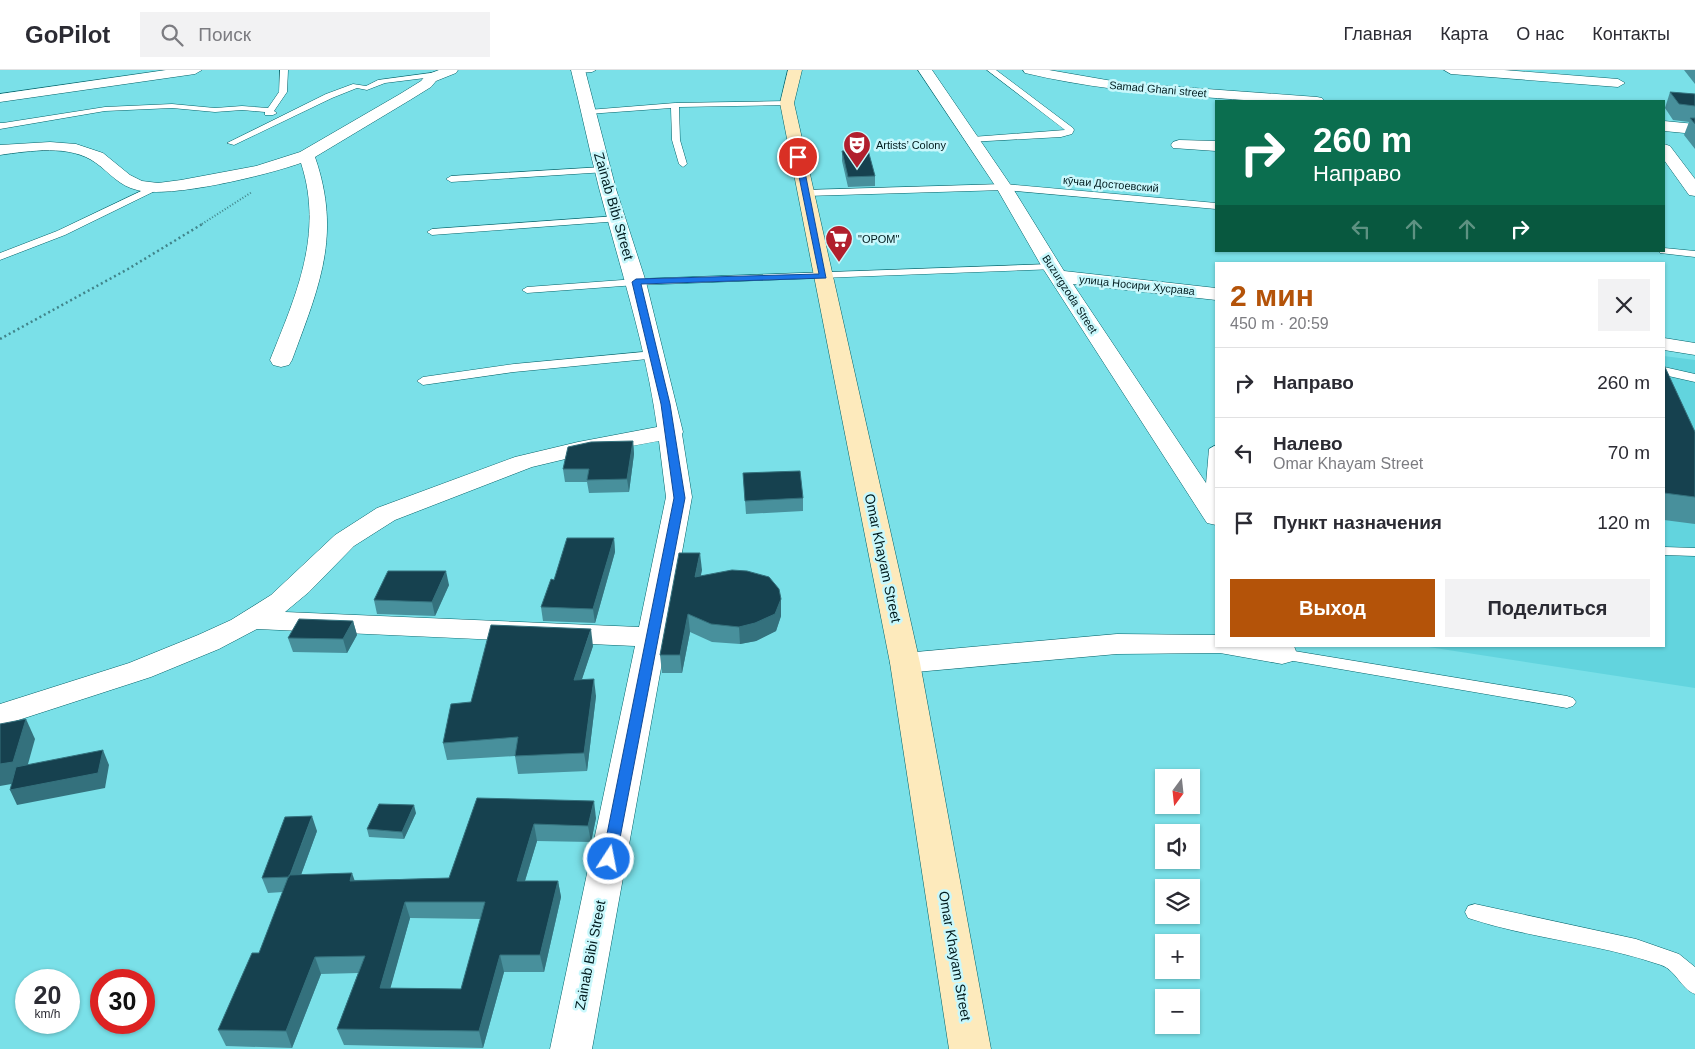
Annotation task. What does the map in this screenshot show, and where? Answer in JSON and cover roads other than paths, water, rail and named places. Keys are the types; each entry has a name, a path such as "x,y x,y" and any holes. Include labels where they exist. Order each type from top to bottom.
{"main road":[{"name":"Omar Khayam Street","path":"795,70 787,103 906,663 970,1049"}],"street":[{"path":"0,98 195,70"},
{"name":"Zainab Bibi Street","path":"571,1049 679,498 671,432 654,355 636,282 588,112 583,70"},
{"name":"Buzurgzoda Street","path":"925,70 1004,187 1055,272 1214,512"},
{"name":"Samad Ghani street","path":"1030,70 1075,80 1124,87 1303,100"},
{"path":"1451,70 1618,83"},
{"path":"1610,70 1626,95"},
{"path":"0,150 50,146 87,151 98,156 118,175 131,183 156,187 186,184 248,172 306,155 376,115 445,72"},
{"path":"1665,126 1695,129"},
{"path":"1179,145 1215,146"},
{"path":"1665,150 1692,188"},
{"path":"280,360 314,270 320,220 317,190 306,155"},
{"path":"1672,183 1692,188"},
{"name":"улица Носири Хусрава","path":"1055,272 1215,294"},
{"path":"1665,344 1695,349"},
{"path":"0,715 117,677 194,648 253,620 275,606 308,578 339,544 365,525 386,514 524,462 578,449 671,432"},
{"path":"253,620 652,637"},
{"path":"906,663 1117,644 1215,645"},
{"path":"1241,647 1281,650"}],"lane":[{"path":"268,110 283,92 284,70"},
{"path":"972,140 1061,134 1070,130 991,70"},
{"path":"232,143 308,106 356,86 367,88 381,83 378,82 445,72"},
{"path":"588,112 675,105 787,103"},
{"path":"675,105 676,140 683,164"},
{"path":"0,127 104,109 172,106 215,110 242,108 268,110 268,112 278,113 260,129"},
{"path":"451,179 603,170"},
{"path":"0,257 61,233 156,187"},
{"name":"кӯчаи Достоевский","path":"806,193 1004,187 1215,206"},
{"path":"432,232 617,219"},
{"path":"1665,251 1695,254"},
{"path":"527,290 636,282 1055,272"},
{"path":"422,381 514,368 654,355"},
{"path":"1665,371 1695,378"},
{"path":"1214,512 1215,480"},
{"path":"1665,551 1695,552"},
{"path":"1281,650 1567,702"},
{"path":"1475,912 1636,948 1672,960 1688,974 1695,985"}],"place":[{"name":"Artists’ Colony","path":"857,169"},
{"name":"\"OPOM\"","path":"839,263"}]}
